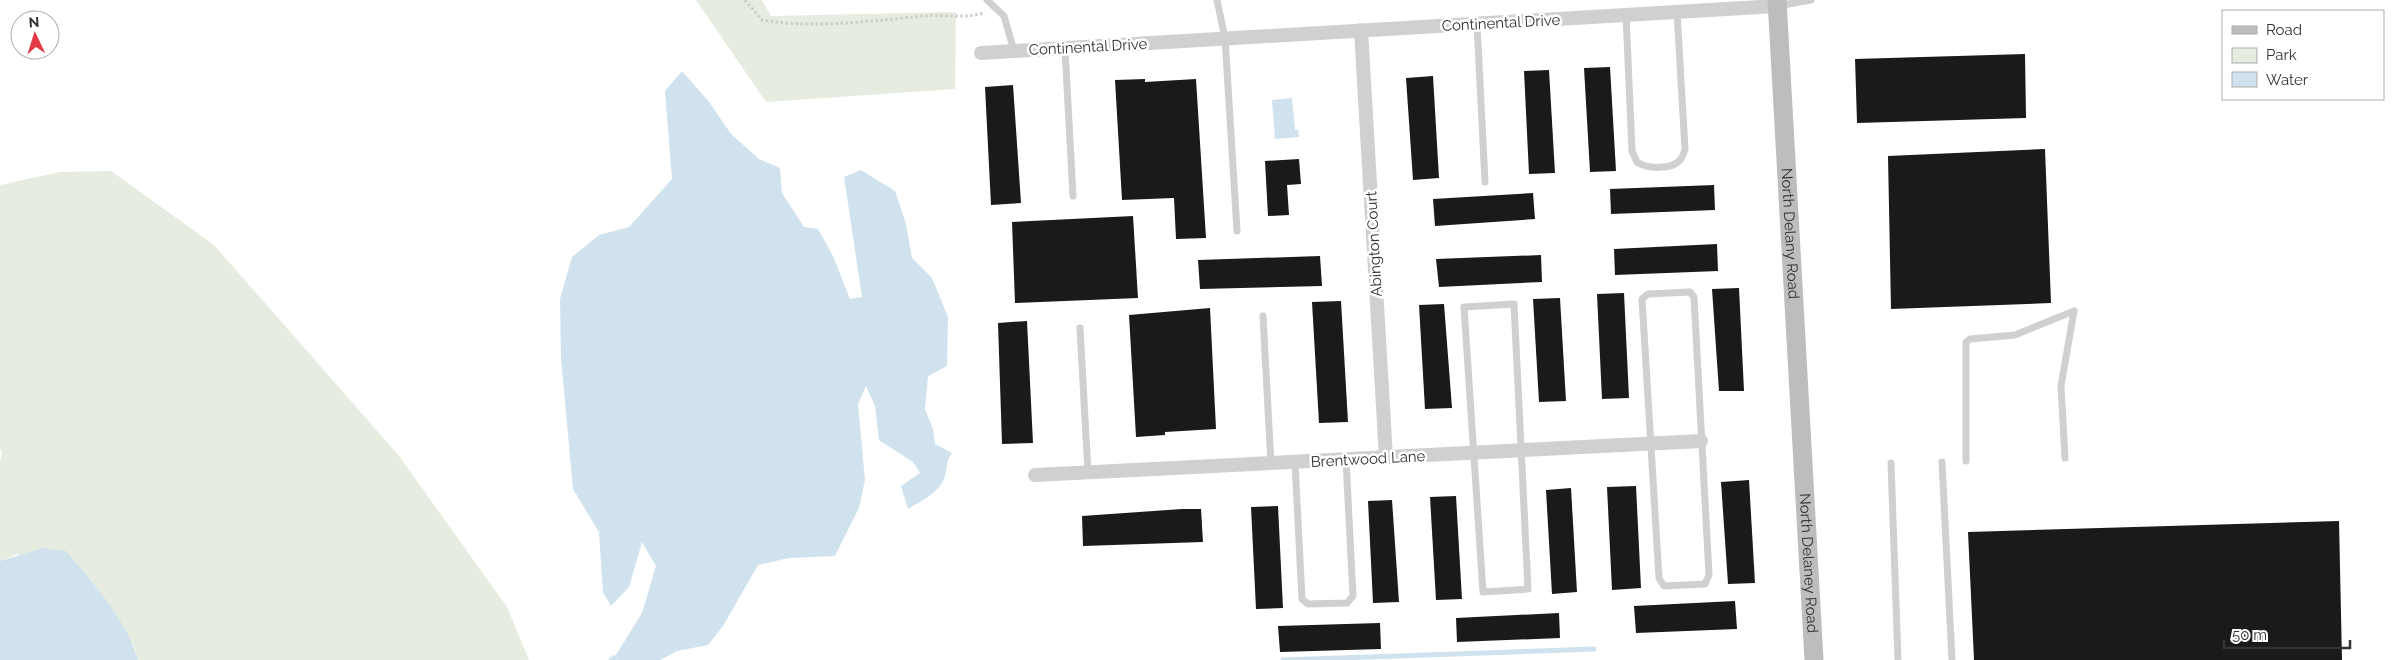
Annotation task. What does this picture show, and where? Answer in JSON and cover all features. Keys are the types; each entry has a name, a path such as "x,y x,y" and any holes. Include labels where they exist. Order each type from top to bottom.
{"street":[{"name":"Continental Drive","path":"981,53 1676,12 1777,3"},
{"name":"North Delany Road","path":"1777,3 1803,466"},
{"name":"Abington Court","path":"1361,30 1386,458"},
{"name":"Brentwood Lane","path":"1035,475 1701,441"},
{"name":"North Delaney Road","path":"1803,466 1814,660"}],"lane":[{"path":"987,0 1004,16 1014,51"},
{"path":"1217,0 1225,38 1237,231"},
{"path":"1777,3 1811,0"},
{"path":"1626,15 1632,150 1637,162 1650,167 1677,163 1682,159 1685,149 1676,12"},
{"path":"1477,24 1485,182"},
{"path":"1065,49 1073,196"},
{"path":"1690,292 1694,297 1701,441 1709,575 1705,584 1664,586 1659,578 1642,299 1648,294 1690,292"},
{"path":"1514,304 1521,451 1528,589 1484,592 1472,454 1464,307 1514,304"},
{"path":"1966,461 1966,342 1970,338 2015,335 2074,311 2060,386 2065,458"},
{"path":"1262,316 1271,464"},
{"path":"1080,328 1088,473"},
{"path":"1295,463 1302,599 1308,604 1347,603 1353,596 1346,460"},
{"path":"1942,462 1952,660"},
{"path":"1891,463 1898,660"}],"path":[{"path":"745,0 762,20 783,24 822,24 923,16 970,16 995,8"}],"green space":[{"path":"696,0 762,0 771,16 956,12 955,89 766,102"},
{"path":"111,171 214,245 399,456 507,607 529,660 138,660 133,644 18,554 0,561 0,462 2,453 0,448 0,185 60,172"}],"water":[{"path":"682,71 709,102 731,134 759,159 780,168 782,193 804,227 818,229 833,256 850,299 862,297 844,177 861,170 895,191 906,224 912,258 932,278 948,317 947,366 928,376 925,409 933,429 935,444 952,453 948,460 941,485 932,494 908,509 901,486 920,473 913,462 879,440 875,406 866,386 858,404 865,480 859,508 835,556 789,558 758,565 723,626 708,645 677,651 660,660 617,660 614,658 642,613 656,566 642,542 629,587 611,606 603,592 599,532 573,489 561,358 560,299 572,257 599,235 629,227 672,179 665,91"},
{"path":"1292,98 1295,130 1298,130 1299,137 1275,139 1272,100"},
{"path":"44,548 66,551 98,589 125,630 138,660 0,660 0,561"}],"building":[{"path":"2025,54 2026,118 1857,123 1855,59"},
{"path":"1610,67 1616,171 1590,172 1584,68"},
{"path":"1549,70 1555,173 1529,174 1524,71"},
{"path":"1433,76 1439,178 1413,180 1406,78"},
{"path":"1145,79 1145,82 1196,79 1206,238 1176,239 1174,198 1122,200 1115,80"},
{"path":"1013,85 1021,203 991,205 985,87"},
{"path":"2045,149 2051,303 1891,309 1888,156"},
{"path":"1299,159 1301,184 1287,185 1289,215 1268,216 1265,161"},
{"path":"1714,185 1715,210 1611,214 1610,189"},
{"path":"1533,193 1535,219 1435,226 1433,199"},
{"path":"1133,216 1138,298 1015,303 1012,222"},
{"path":"1717,244 1718,271 1615,275 1614,249"},
{"path":"1541,255 1542,282 1439,287 1436,259"},
{"path":"1320,256 1322,286 1200,289 1198,260"},
{"path":"1739,288 1744,391 1719,391 1712,289"},
{"path":"1624,293 1629,398 1602,399 1597,294"},
{"path":"1560,298 1566,401 1539,402 1533,299"},
{"path":"1341,301 1348,422 1319,423 1312,302"},
{"path":"1444,304 1452,408 1425,409 1419,305"},
{"path":"1210,308 1216,429 1165,432 1165,435 1136,437 1129,315"},
{"path":"1027,321 1033,443 1002,444 998,323"},
{"path":"1749,480 1755,583 1728,584 1721,482"},
{"path":"1636,486 1641,588 1612,590 1607,487"},
{"path":"1571,488 1577,592 1552,594 1546,490"},
{"path":"1456,496 1462,599 1436,600 1430,497"},
{"path":"1392,500 1399,602 1373,603 1368,501"},
{"path":"1278,506 1283,608 1256,609 1251,507"},
{"path":"1201,509 1203,542 1083,546 1082,516"},
{"path":"2339,521 2342,660 1974,660 1968,532"},
{"path":"1735,601 1737,629 1636,633 1634,606"},
{"path":"1559,613 1560,638 1457,642 1456,618"},
{"path":"1380,623 1381,649 1280,652 1278,626"}],"waterway":[{"path":"1283,660 1594,649"}]}
